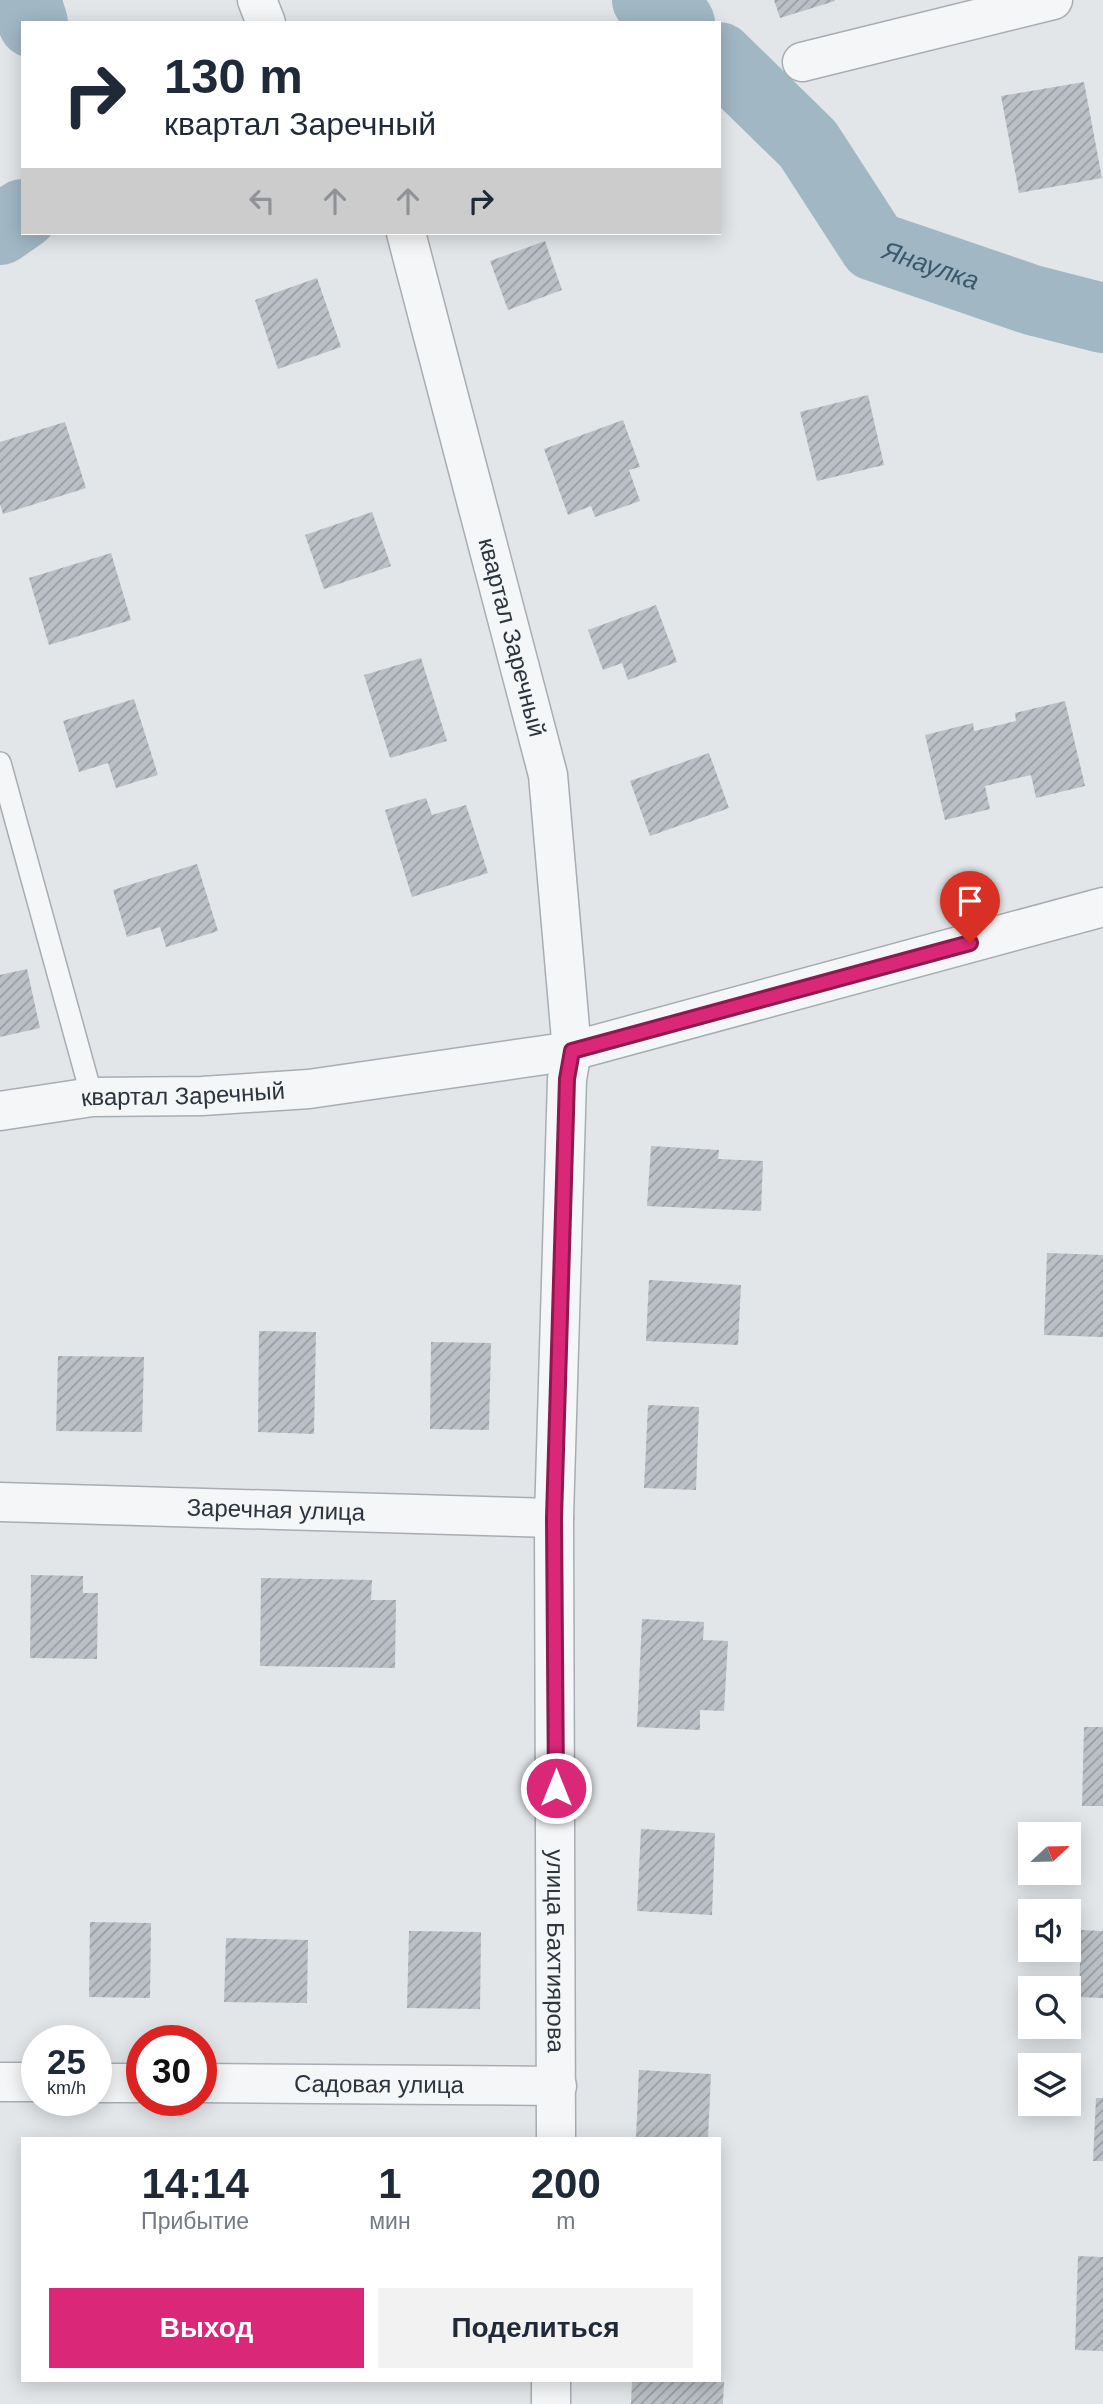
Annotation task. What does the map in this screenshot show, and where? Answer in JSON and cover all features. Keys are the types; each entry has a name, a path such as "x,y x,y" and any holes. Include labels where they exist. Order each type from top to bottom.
{"street":[{"path":"257,0 265,21"},
{"path":"803,62 1053,0"},
{"name":"квартал Заречный","path":"408,235 548,775 572,1051"},
{"name":"квартал Заречный","path":"0,1111 92,1097 202,1097 309,1089 572,1051 1103,907"},
{"name":"улица Бахтиярова","path":"556,2137 554,1518 567,1079 572,1051"},
{"name":"Заречная улица","path":"0,1502 554,1518"},
{"path":"0,2082 21,2082"},
{"name":"Садовая улица","path":"217,2083 557,2086"},
{"path":"551,2382 551,2404"}],"lane":[{"path":"0,763 92,1097"}],"building":[{"path":"774,0 835,0 835,1 780,18"},
{"path":"1084,82 1102,178 1019,193 1001,96"},
{"path":"545,241 562,290 508,310 490,261"},
{"path":"317,278 341,347 278,369 255,300"},
{"path":"868,395 884,465 817,481 800,412"},
{"path":"623,420 640,467 629,470 640,501 595,517 591,506 568,515 544,449"},
{"path":"65,422 86,488 3,514 0,504 0,442"},
{"path":"372,512 391,566 324,589 305,535"},
{"path":"111,553 131,620 49,645 29,578"},
{"path":"656,605 677,662 628,680 622,663 603,670 588,630"},
{"path":"421,658 447,741 390,758 364,675"},
{"path":"134,699 158,775 116,788 108,763 79,772 63,721"},
{"path":"1065,701 1085,786 1036,798 1031,775 985,786 990,809 945,820 925,735 973,723 974,731 1016,721 1015,713"},
{"path":"709,753 729,808 650,836 630,781"},
{"path":"426,798 432,815 466,805 488,873 412,897 385,810"},
{"path":"197,864 218,931 166,947 160,927 127,937 113,890"},
{"path":"27,969 40,1028 0,1037 0,975"},
{"path":"651,1146 719,1150 718,1159 763,1161 761,1211 647,1206"},
{"path":"1047,1253 1103,1255 1103,1337 1044,1335"},
{"path":"649,1280 741,1285 738,1345 646,1341"},
{"path":"259,1331 316,1332 314,1434 258,1432"},
{"path":"431,1342 491,1343 489,1430 430,1429"},
{"path":"58,1356 144,1357 142,1432 56,1431"},
{"path":"648,1405 699,1407 696,1490 644,1488"},
{"path":"31,1575 83,1576 83,1593 98,1593 97,1659 30,1658"},
{"path":"261,1578 372,1580 371,1600 396,1600 395,1668 260,1666"},
{"path":"642,1619 704,1622 703,1640 728,1641 724,1711 700,1710 700,1730 637,1727"},
{"path":"1084,1727 1103,1727 1103,1806 1082,1806"},
{"path":"641,1829 715,1833 712,1915 637,1911"},
{"path":"90,1922 151,1923 150,1998 89,1997"},
{"path":"1081,1930 1103,1931 1103,1998 1081,1997"},
{"path":"409,1931 481,1932 480,2009 407,2008"},
{"path":"226,1938 308,1940 307,2003 224,2002"},
{"path":"639,2070 711,2074 708,2137 636,2137"},
{"path":"1096,2098 1103,2098 1103,2161 1093,2161"},
{"path":"1078,2256 1103,2257 1103,2351 1075,2350"},
{"path":"632,2382 724,2382 723,2404 631,2404"}],"waterway":[{"name":"Янаулка","path":"26,0 32,21"},
{"name":"Янаулка","path":"647,0 677,21"},
{"name":"Янаулка","path":"721,59 808,144 874,246 1032,300 1103,318"},
{"name":"Янаулка","path":"0,230 21,215"}],"route":[{"path":"556,1788 554,1518 567,1079 572,1051 970,943"}]}
